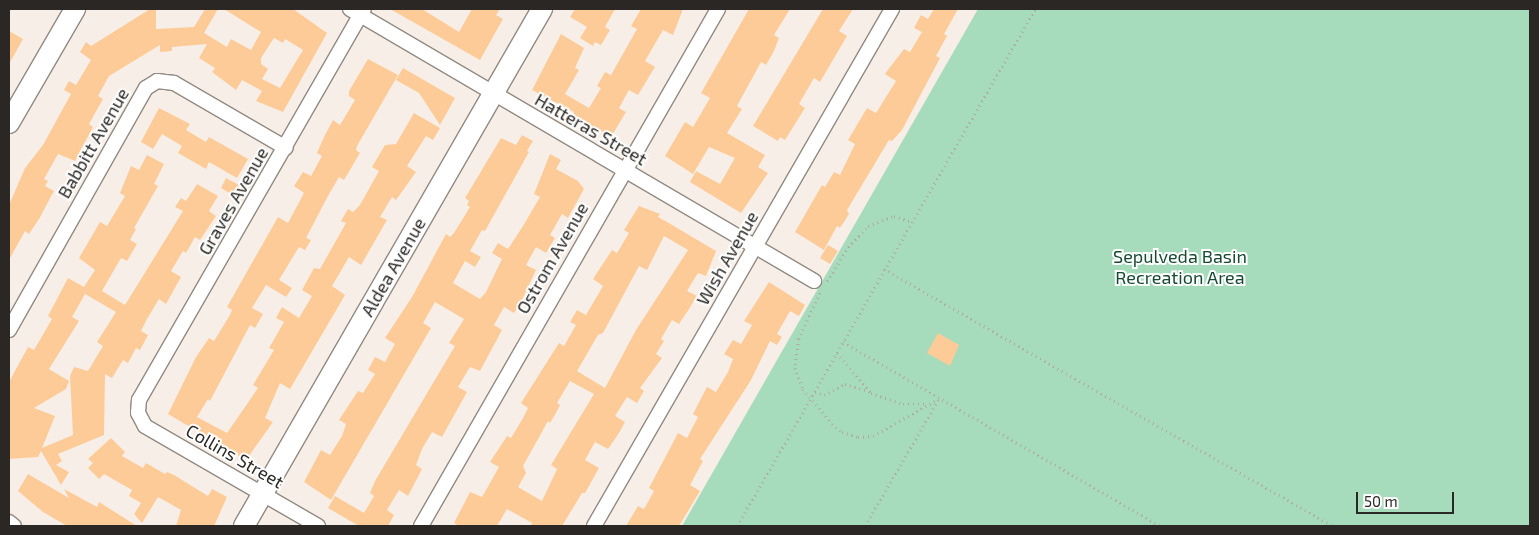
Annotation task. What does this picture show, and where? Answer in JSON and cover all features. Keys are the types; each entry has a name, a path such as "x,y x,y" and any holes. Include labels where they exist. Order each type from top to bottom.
{"street":[{"path":"9,123 75,9"},
{"name":"Aldea Avenue","path":"244,526 542,9"},
{"name":"Ostrom Avenue","path":"421,526 718,9"},
{"name":"Wish Avenue","path":"594,526 892,9"},
{"name":"Hatteras Street","path":"358,11 493,93 814,281"},
{"name":"Graves Avenue","path":"138,414 139,400 286,148 358,11"},
{"name":"Babbitt Avenue","path":"9,330 146,88 157,81 174,83 286,148"},
{"name":"Collins Street","path":"138,414 145,426 318,526"},
{"path":"9,522 14,526"}],"path":[{"path":"737,526 1035,9"},
{"path":"912,222 894,216 868,226 848,247 807,317 794,358 797,376 832,424 842,432 858,437 873,436 886,431 938,398"},
{"path":"884,269 1332,526"},
{"path":"843,342 1160,526"},
{"path":"837,353 866,390"},
{"path":"815,392 824,395 846,384 904,404 929,404"},
{"path":"865,526 938,398"},
{"path":"1528,526 1530,522"}],"green space":[{"name":"Sepulveda Basin Recreation Area","path":"978,9 1530,9 1530,526 682,526"}],"building":[{"path":"150,9 156,9 156,29 194,27 205,9 218,9 204,33 227,47 231,39 251,50 261,32 224,9 293,9 327,33 283,112 256,101 262,91 242,80 236,90 212,72 215,68 199,58 207,44 172,47 172,51 160,52 160,45 109,76 98,96 103,99 89,124 93,127 75,161 58,154 44,179 48,181 45,186 54,191 39,219 29,234 25,231 9,260 9,205 25,168 43,145 71,94 64,90 69,81 76,85 91,60 80,52 86,42 91,46","holes":["274,38 283,43 285,39 303,50 280,88 262,79 268,69 261,64 261,58"]},
{"path":"390,9 422,9 459,32 472,9 500,9 496,15 503,19 480,60"},
{"path":"575,9 615,9 605,27 610,30 601,45 595,42 593,46 580,38 587,27 570,17"},
{"path":"641,9 683,9 673,35 663,30 645,61 655,67 638,95 629,90 619,108 626,112 611,137 573,115 574,112 532,90 561,34 584,48 575,68 579,70 565,94 589,108 601,88 597,86 605,72 611,75 637,29 631,26"},
{"path":"749,9 790,9 774,35 779,38 774,51 766,65 761,62 737,106 742,109 727,133 765,155 758,167 768,173 741,213 690,182 696,171 720,184 735,158 709,147 693,174 665,156 685,122 693,127 710,98 701,93"},
{"path":"823,9 853,9 839,31 847,36 820,82 814,78 799,104 805,108 785,140 780,137 778,141 753,126"},
{"path":"934,9 958,9 944,34 947,36 936,56 940,58 902,130 892,141 889,140 847,210 849,214 840,228 837,226 824,250 795,232 822,185 825,187 834,172 840,175 855,144 848,140 867,108 876,113 896,81 885,74 904,49 910,52 922,32 914,28 921,15 928,19"},
{"path":"9,31 23,39 9,64"},
{"path":"368,59 398,75 357,146 356,150 360,153 344,180 339,177 328,196 306,238 311,240 305,250 299,247 279,280 292,288 286,297 266,285 252,308 263,314 255,328 250,325 210,401 208,399 197,417 227,433 258,388 253,385 274,350 269,348 284,322 276,318 282,307 299,318 312,296 302,290 314,268 320,269 346,223 341,221 348,209 353,212 360,205 379,171 372,167 385,145 396,144 414,113 440,128 433,140 426,136 407,166 416,172 396,200 392,197 380,217 387,220 361,265 349,257 332,286 345,295 290,389 280,383 265,418 273,422 246,460 168,414 196,357 209,338 214,341 230,315 232,310 227,307 278,217 288,223 304,193 294,186 303,172 311,176 322,156 317,153 333,120 340,125 355,100 349,96 349,91"},
{"path":"403,68 455,98 440,125 419,93 396,80"},
{"path":"159,108 190,124 186,130 206,142 209,137 248,159 237,178 209,162 206,169 178,153 182,146 162,134 153,149 141,142"},
{"path":"522,135 533,141 527,151 529,152 485,231 482,230 470,251 481,257 475,267 465,261 453,283 480,299 486,292 502,259 492,253 498,243 508,249 540,197 534,194 550,154 561,160 556,169 578,181 584,189 568,218 562,214 550,235 555,238 546,253 536,247 526,265 536,270 521,302 514,313 504,307 494,325 502,330 480,371 470,367 458,387 467,392 442,437 432,432 422,449 416,465 422,469 408,496 399,490 387,510 394,515 388,526 359,526 328,508 335,496 364,513 374,496 370,493 375,481 455,346 449,343 464,319 435,302 423,323 431,328 331,500 304,482 321,450 330,455 342,436 346,424 339,420 358,391 363,393 375,374 368,370 375,357 385,362 395,344 385,338 412,297 446,234 450,237 454,233 470,207 467,205 469,201 465,198 501,138 516,145"},
{"path":"147,155 164,164 154,184 158,186 134,228 136,229 130,240 137,244 127,261 121,258 102,291 125,305 183,211 175,207 181,198 186,201 197,184 218,196 209,211 216,216 200,240 195,237 186,253 183,251 171,271 181,277 166,304 159,299 147,319 141,331 148,335 140,350 136,348 128,363 123,360 112,378 105,374 104,435 58,454 62,461 56,465 69,472 61,485 41,451 38,457 9,459 9,382 28,347 34,350 52,319 48,316 68,278 84,287 95,270 79,258 100,222 107,226 125,196 120,193 131,166 139,170","holes":["85,294 116,312 97,342 103,346 88,371 74,367 70,376 73,435 42,448 55,416 34,408 66,389 69,381 49,369 79,321 72,317"]},
{"path":"226,178 239,185 233,195 221,188"},
{"path":"639,206 660,214 658,217 716,251 706,276 698,273 687,291 697,296 679,324 672,320 661,339 664,341 656,354 662,358 640,388 644,391 637,403 627,397 615,416 625,422 608,449 595,442 585,460 599,468 585,493 582,493 562,526 530,526 532,523 507,509 497,526 459,526 454,523 470,492 482,497 499,467 490,462 507,436 511,438 523,418 528,408 521,403 559,343 564,346 576,325 570,322 577,310 586,315 603,286 593,279 612,250 617,253 629,233 624,230","holes":["664,236 688,250 636,330 605,388 577,371 598,335 603,333 639,266 647,270","570,381 594,394 551,465 557,469 542,501 518,487 526,473 523,466 548,421 550,423 556,413 560,405 557,403"]},
{"path":"828,245 838,251 830,264 820,258"},
{"path":"769,282 805,305 799,316 790,311 777,334 782,337 777,345 770,341 751,380 700,459 703,461 690,485 700,491 679,526 626,526 638,506 644,509 654,491 649,488 678,433 687,438 698,417 693,414 707,387 716,392 728,372 733,359 724,354 733,340 741,344 752,325 744,321"},
{"path":"938,333 959,345 950,366 927,353"},
{"path":"111,438 125,452 122,456 143,468 146,463 165,474 167,472 174,475 208,496 212,489 227,497 214,526 176,526 181,510 158,497 142,523 134,514 141,503 129,496 132,490 104,474 99,479 88,468 93,463 88,459"},
{"path":"28,474 69,498 64,489 97,507 99,502 137,526 67,526 43,512 18,491"}]}
